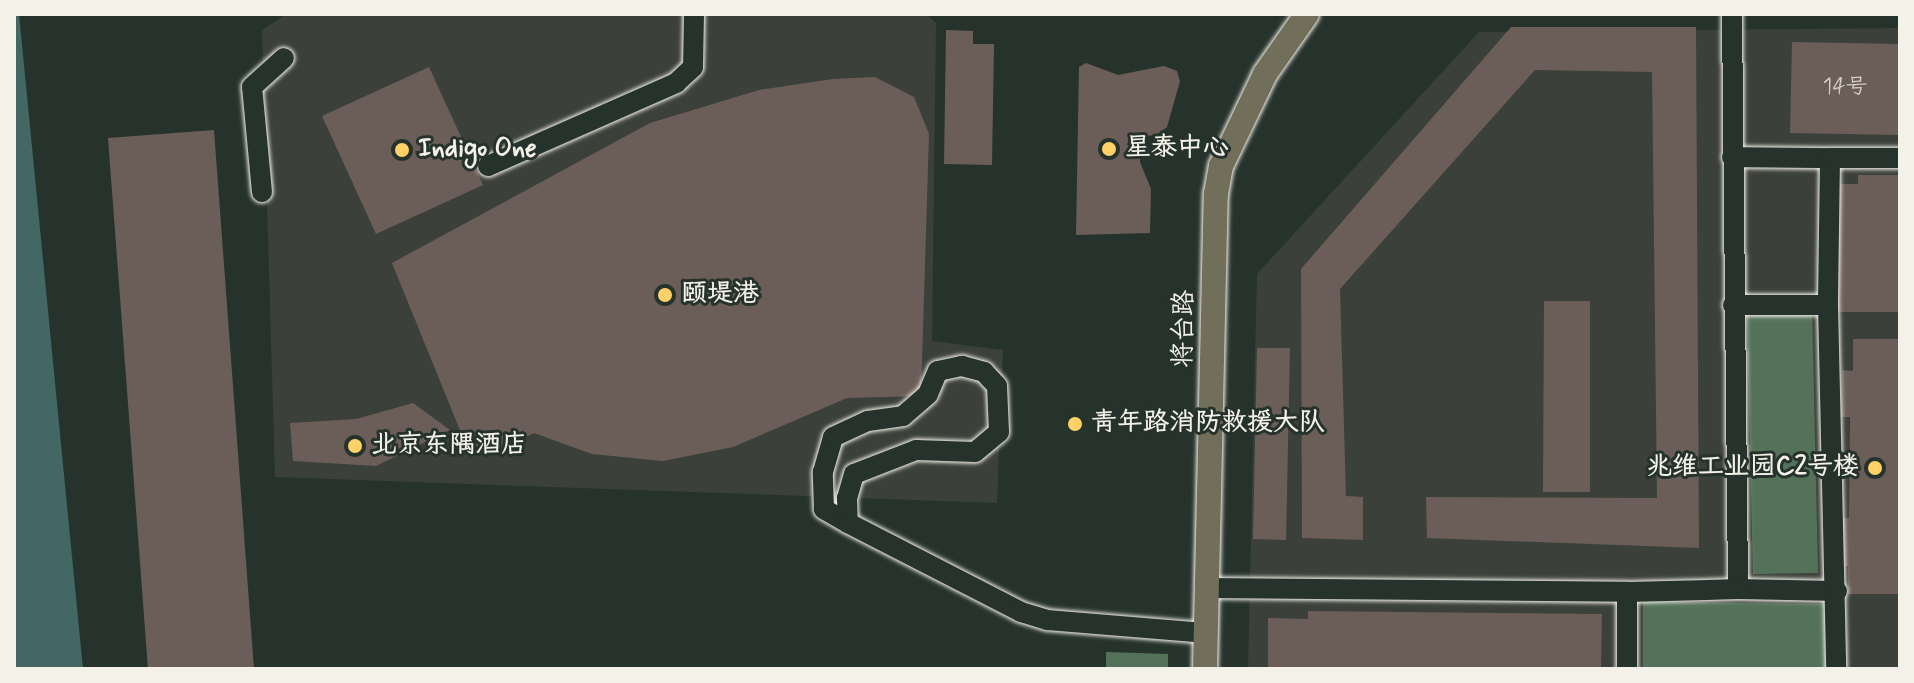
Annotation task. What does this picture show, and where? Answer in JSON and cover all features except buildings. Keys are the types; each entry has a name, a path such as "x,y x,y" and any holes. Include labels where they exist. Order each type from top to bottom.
{"main road":[{"name":"将台路","path":"1205,669 1215,209 1221,166 1265,74 1307,14"}],"street":[{"path":"488,166 676,83 693,67 694,14"},
{"path":"1732,14 1738,589"},
{"path":"262,192 252,87 284,58"},
{"path":"1732,157 1900,158"},
{"path":"1830,158 1828,305 1837,591 1836,669"},
{"path":"1733,305 1828,305"},
{"path":"848,523 847,498 854,474 916,450 975,452 999,432 997,386 984,372 962,366 938,371 928,394 903,416 868,421 833,437 823,472 824,509 848,523 1021,612 1048,620 1206,633"},
{"path":"1207,588 1837,591"},
{"path":"1627,592 1627,669"}],"shaded area":[{"name":"颐堤港","path":"287,14 926,14 936,23 932,341 1003,350 997,503 275,477 262,30"},
{"path":"1900,28 1900,669 1248,669 1257,274 1479,32"}],"green space":[{"path":"1812,311 1818,573 1753,574 1747,313"},
{"path":"1643,602 1826,604 1826,669 1643,669"},
{"path":"1106,652 1168,654 1168,669 1106,669"}],"water":[{"path":"14,14 19,14 83,669 16,669"}],"place":[{"name":"星泰中心","path":"1109,149"},
{"name":"Indigo One","path":"402,150"},
{"name":"颐堤港","path":"665,295"},
{"name":"青年路消防救援大队","path":"1075,424"},
{"name":"北京东隅酒店","path":"355,446"},
{"name":"兆维工业园C2号楼","path":"1875,468"}]}
